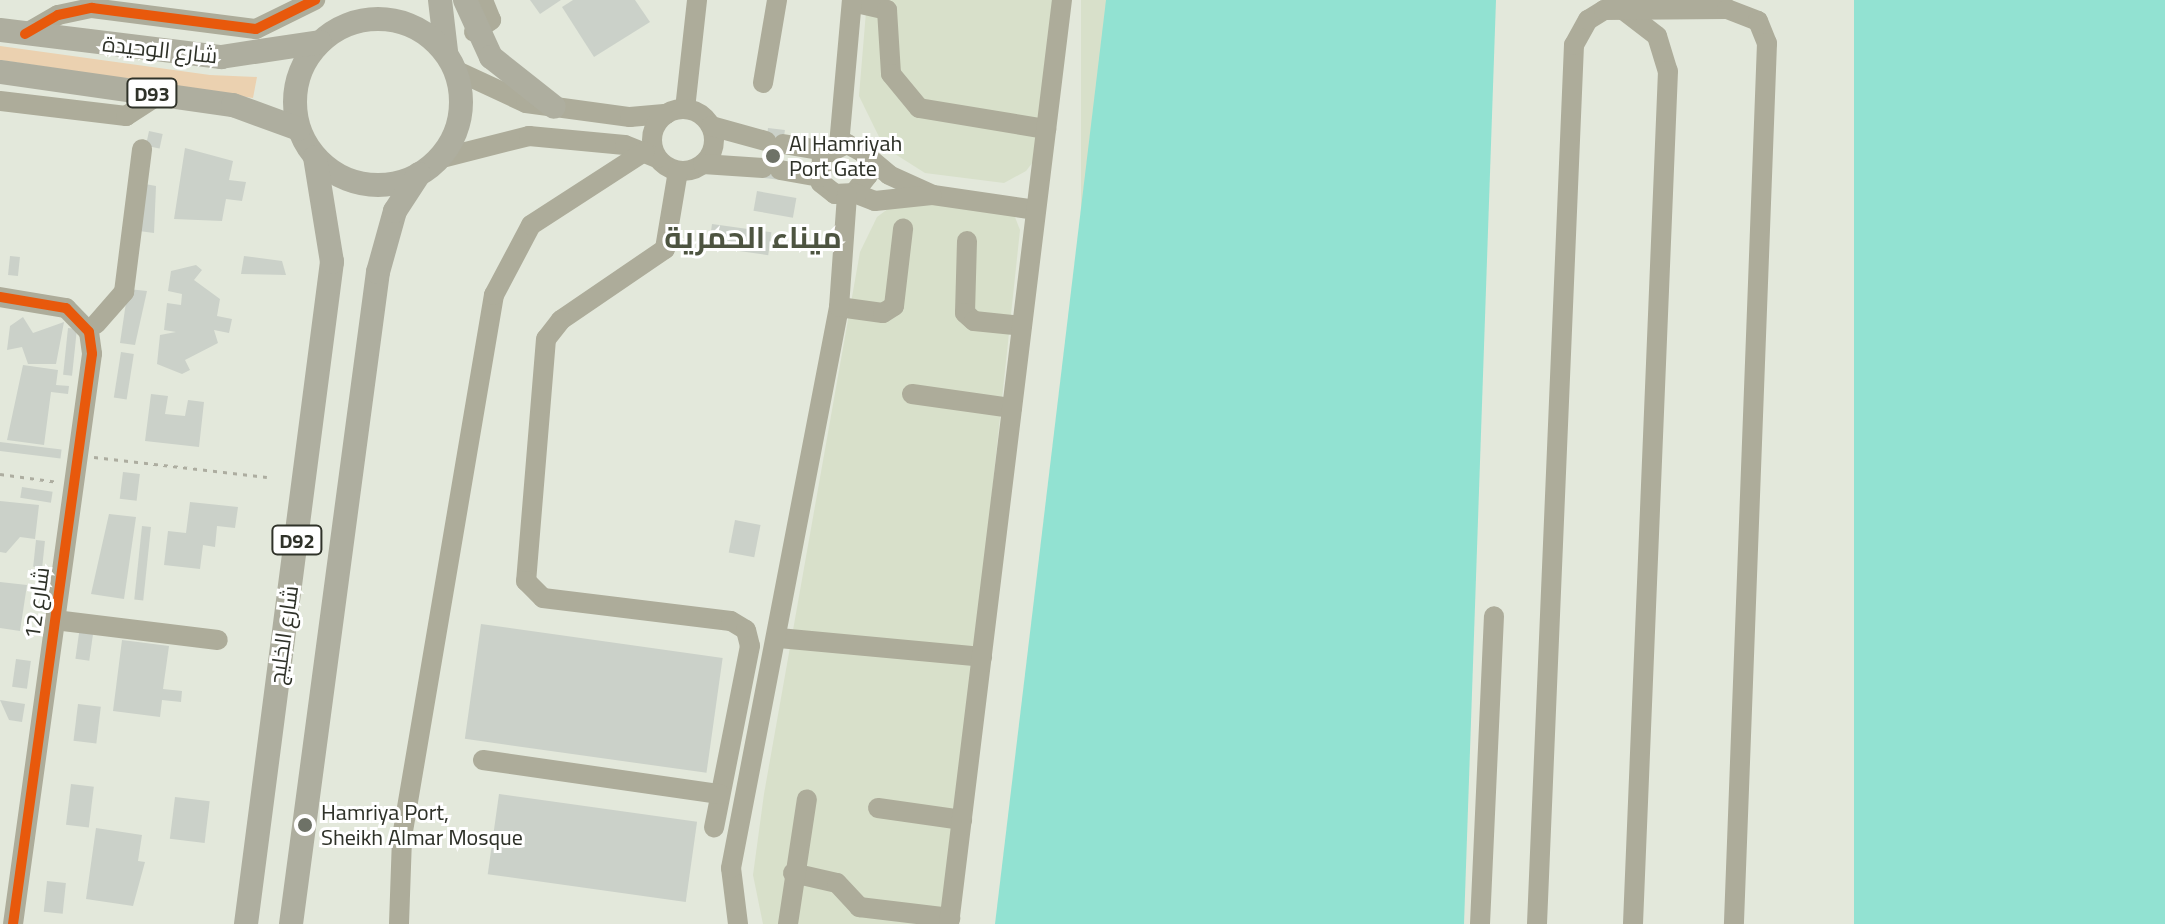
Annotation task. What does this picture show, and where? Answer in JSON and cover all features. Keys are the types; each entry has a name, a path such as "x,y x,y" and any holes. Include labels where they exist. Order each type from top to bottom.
{"main road":[{"path":"371,0 355,21 320,42 299,76 299,129 315,157 356,182 389,184 429,166 460,117 440,0"},
{"path":"465,0 474,32 491,57 554,107"},
{"path":"355,21 404,23 450,60"},
{"name":"شارع الوحيدة","path":"0,30 221,57 320,42"},
{"name":"شارع الوحيدة","path":"0,72 251,109 299,129"},
{"name":"شارع الخليج","path":"246,924 332,262 315,157"},
{"name":"شارع الخليج","path":"291,924 380,262 395,211 429,166"}],"street":[{"path":"25,34 58,15 92,8 256,29 315,0"},
{"path":"474,32 491,20 483,0"},
{"path":"651,155 652,134 676,112 697,0"},
{"path":"763,83 777,0"},
{"path":"793,873 837,883 859,907 950,921 1062,0"},
{"path":"819,177 832,148 852,1 887,10 891,74 919,108 1046,129"},
{"path":"1622,9 1657,36 1668,71 1633,924"},
{"path":"1537,924 1574,45 1595,13 1622,9 1744,11 1758,21 1767,43 1734,924"},
{"path":"450,60 498,95 554,107 676,112 711,126 775,142 832,148 867,159 933,195"},
{"path":"0,101 126,116 160,94"},
{"path":"703,164 714,142 711,126"},
{"path":"429,166 529,136 651,155 678,171 703,164 771,169 819,177 830,191 875,201 933,195 1036,210"},
{"path":"0,297 80,306 96,324 124,292 142,149"},
{"path":"399,924 402,837 494,295 518,240 538,218 651,155"},
{"path":"738,924 731,868 779,638 839,307 851,194 868,175 867,159"},
{"path":"678,171 665,249 561,320 546,339 526,581 543,598 743,626 750,646 714,827"},
{"path":"839,307 883,313 894,306 903,229"},
{"path":"967,241 965,313 974,321 1022,326"},
{"path":"56,305 83,323 92,354"},
{"name":"شارع 12","path":"13,924 96,324"},
{"path":"912,394 1012,408"},
{"path":"1480,924 1494,616"},
{"path":"55,620 218,640"},
{"path":"779,638 982,657"},
{"path":"483,760 720,794"},
{"path":"788,924 793,873 807,799"},
{"path":"878,808 962,820"}],"path":[{"path":"78,455 267,477"},
{"path":"0,474 74,484"}],"shaded area":[{"path":"867,0 1055,0 1036,158 1026,171 1004,183 925,173 884,147 859,96"},
{"path":"1081,0 1106,0 1106,924 1081,924"},
{"path":"0,46 210,75 257,77 253,98 0,60"},
{"path":"904,197 1013,212 1020,230 946,924 763,924 753,875 764,794 860,252 877,217"}],"water":[{"path":"1106,0 1496,0 1464,924 995,924"},
{"path":"1854,0 2165,0 2165,924 1854,924"}],"building":[{"path":"530,0 561,0 540,14"},
{"path":"573,0 635,0 650,22 594,57 562,7"},
{"name":"Al Hamriyah Port Gate","path":"768,128 785,130 779,180 762,178"},
{"path":"149,131 163,134 160,149 146,146"},
{"path":"185,148 233,161 229,180 246,182 242,201 226,199 222,221 174,219"},
{"path":"145,184 156,186 154,233 139,231"},
{"path":"757,191 796,198 793,218 754,211"},
{"path":"712,224 771,232 768,255 709,247"},
{"path":"10,256 20,257 18,276 8,275"},
{"path":"244,256 282,261 286,275 241,274"},
{"path":"196,265 202,270 194,280 220,299 217,316 232,319 229,333 214,330 218,343 185,360 190,370 182,374 157,364 160,335 176,332 164,330 167,303 181,305 182,294 168,291 171,271"},
{"path":"128,289 147,291 135,345 120,343"},
{"path":"23,317 33,333 64,322 56,364 28,364 22,347 7,350 10,326"},
{"path":"68,328 77,329 72,376 63,375"},
{"path":"121,352 134,354 127,399 114,397"},
{"path":"23,365 58,370 56,385 69,386 68,394 51,392 44,445 7,440"},
{"path":"151,394 168,396 165,414 185,416 188,400 204,402 199,447 145,441"},
{"path":"0,442 62,450 60,458 0,451"},
{"path":"123,472 140,474 137,501 120,499"},
{"path":"22,487 53,492 51,503 20,498"},
{"path":"0,501 39,505 35,539 20,537 6,553 0,552"},
{"path":"190,502 238,507 235,528 217,526 215,547 203,545 200,569 164,565 168,531 186,533"},
{"path":"109,514 136,517 124,599 91,594"},
{"path":"735,520 761,525 754,557 729,552"},
{"path":"142,526 151,527 143,601 134,600"},
{"path":"36,540 45,541 42,568 33,567"},
{"path":"0,582 27,585 20,631 0,628"},
{"path":"481,624 723,658 706,773 465,739"},
{"path":"80,626 94,628 89,661 75,659"},
{"path":"122,640 169,646 163,689 182,691 181,702 162,700 160,717 113,711"},
{"path":"16,659 31,661 27,689 12,687"},
{"path":"0,700 25,704 22,722 9,720"},
{"path":"78,704 101,707 96,744 73,741"},
{"path":"71,784 94,787 89,827 66,825"},
{"path":"499,794 697,822 686,902 488,874"},
{"path":"175,797 210,801 205,843 170,839"},
{"path":"96,828 142,835 138,861 145,862 133,906 86,899"},
{"path":"47,881 66,883 63,914 44,912"}],"cycle path":[{"path":"25,34 58,15 92,8 256,29 315,0"},
{"path":"0,297 66,308 89,332 92,354 13,924"}],"place":[{"name":"Al Hamriyah Port Gate","path":"773,156"},
{"name":"Hamriya Port, Sheikh Almar Mosque","path":"305,825"}],"district":[{"name":"ميناء الحمرية","path":"753,237"}]}
